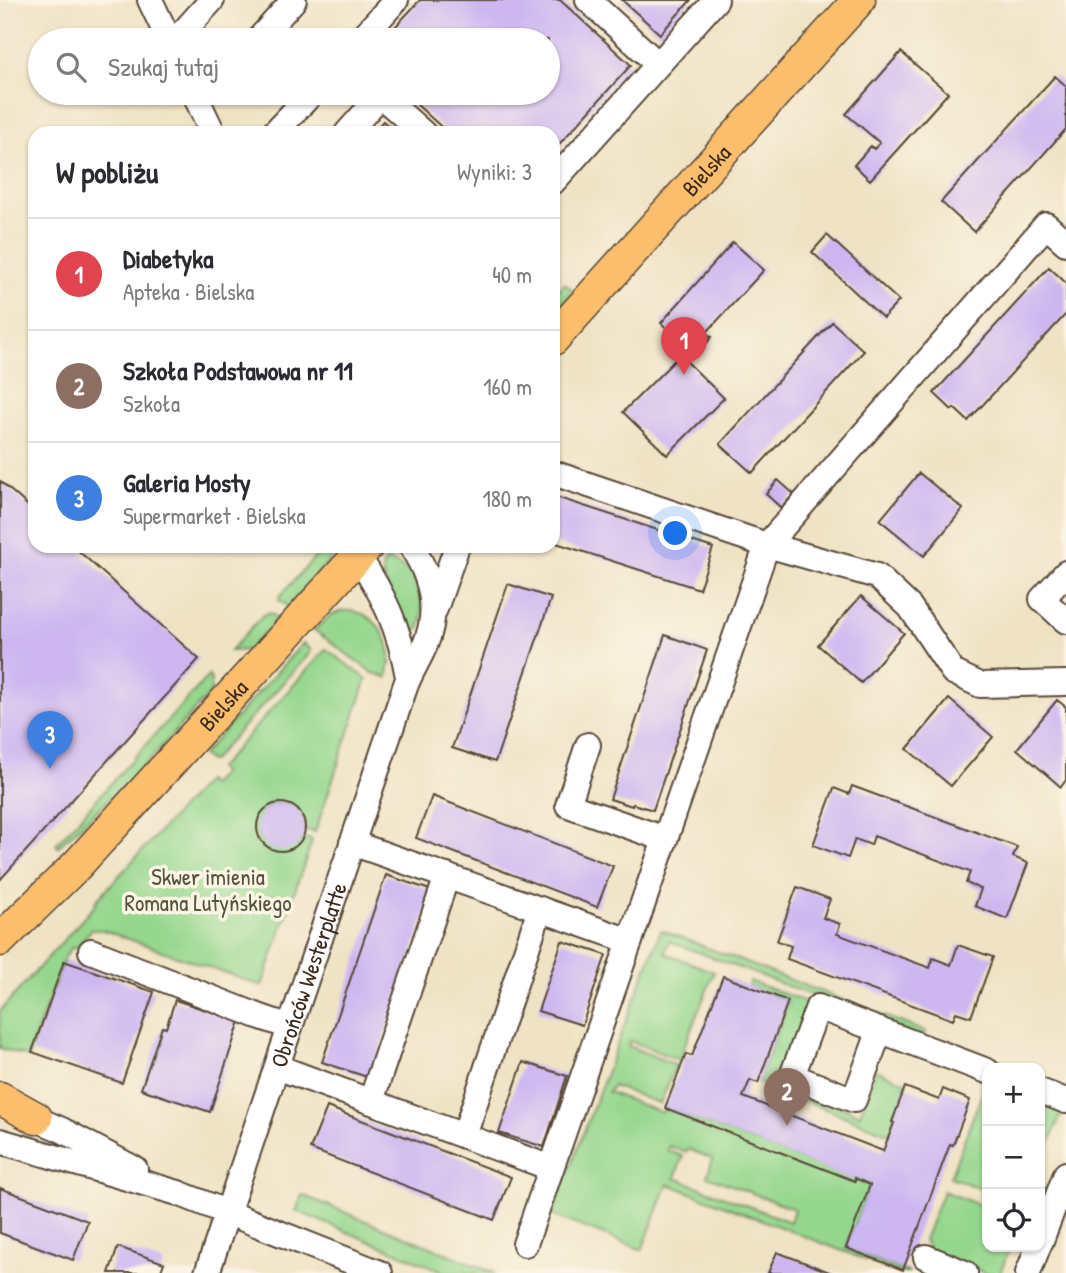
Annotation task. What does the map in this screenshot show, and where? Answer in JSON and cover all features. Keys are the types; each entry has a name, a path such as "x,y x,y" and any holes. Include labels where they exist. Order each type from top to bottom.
{"main road":[{"name":"Bielska","path":"560,331 859,0"},
{"name":"Bielska","path":"0,940 77,865 361,553"},
{"name":"Bielska","path":"0,962 77,865"},
{"path":"0,1101 36,1118"}],"street":[{"path":"150,0 163,28"},
{"path":"187,28 212,0"},
{"path":"268,28 293,0"},
{"path":"371,28 397,0"},
{"path":"588,0 658,64"},
{"path":"560,174 716,0"},
{"path":"204,105 211,126"},
{"path":"281,126 301,105"},
{"path":"353,126 371,105"},
{"path":"392,105 415,126"},
{"path":"525,1244 767,545 1046,225 1066,243"},
{"path":"560,474 767,545 877,576 910,607 953,672 980,685 1066,683"},
{"name":"Obrońców Westerplatte","path":"364,553 396,625 404,650 408,677"},
{"name":"Obrońców Westerplatte","path":"416,553 432,590 434,613"},
{"name":"Obrońców Westerplatte","path":"207,1273 408,677 426,644 455,553"},
{"path":"1066,573 1042,599 1066,621"},
{"path":"589,745 568,805 665,839"},
{"path":"352,843 630,941"},
{"path":"371,1101 447,876"},
{"path":"464,1136 540,909"},
{"path":"91,951 290,1027"},
{"path":"880,1030 982,1069"},
{"path":"277,1067 551,1168"},
{"path":"1045,1093 1066,1101"},
{"path":"36,1118 178,1193"},
{"path":"0,1142 178,1193 380,1273"},
{"path":"1045,1229 1066,1174"},
{"path":"1028,1273 1036,1252"},
{"path":"926,1257 964,1273"}],"green space":[{"path":"565,283 573,290 560,305 560,288"},
{"path":"319,553 336,553 288,607 279,600"},
{"path":"386,560 405,568 414,578 419,591 421,620 419,627 412,634 408,632 384,580 382,568"},
{"path":"342,611 361,613 369,617 381,630 390,656 387,678 373,673 314,630 331,615"},
{"path":"270,613 276,620 248,650 230,651 263,615"},
{"path":"303,643 311,650 310,653 212,761 202,755"},
{"name":"Skwer imienia Romana Lutyńskiego","path":"326,649 367,679 315,832 305,830 300,813 287,804 272,805 265,809 260,817 259,835 270,847 286,849 302,838 312,841 262,986 103,930 91,930 64,958 28,1057 0,1048 0,1011 206,781 211,785 222,773 218,769"},
{"path":"209,675 211,692 124,788 58,847 56,844"},
{"path":"661,930 926,1032 924,1038 669,941 665,953 714,972 679,1060 630,1041 628,1046 676,1065 660,1104 613,1086 608,1092 662,1113 665,1108 870,1185 846,1248 910,1273 900,1273 668,1184 642,1250 552,1215","holes":["669,1146 686,1152 688,1149 713,1159 707,1176 794,1209 790,1222 675,1178 683,1156 668,1151"]},
{"path":"750,981 809,1003 779,1083 860,1114 876,1070 907,1083 892,1121 894,1123 890,1134 758,1083 788,1001 749,986"},
{"path":"947,1040 1009,1063 987,1063 944,1047"},
{"path":"982,1093 982,1189 950,1177"},
{"path":"1045,1100 1063,1109 1045,1155"},
{"path":"943,1191 982,1206 982,1252 1008,1252 1000,1273 986,1273 929,1251 924,1240"},
{"path":"302,1195 495,1273 447,1273 296,1211"}],"building":[{"path":"420,0 560,0 631,65 560,143 560,126 440,126 417,105 560,105 560,28 394,28"},
{"path":"622,0 691,0 660,34"},
{"path":"901,52 948,93 870,180 854,165 871,146 874,149 880,143 846,114"},
{"path":"1055,76 1066,86 1066,129 974,232 941,202"},
{"path":"827,235 899,301 883,318 812,252"},
{"path":"733,242 764,270 706,333 712,337 696,355 661,323"},
{"path":"1049,267 1066,283 1066,314 968,421 934,393"},
{"path":"832,322 864,351 752,473 720,444"},
{"path":"680,355 724,398 667,455 623,412"},
{"path":"919,473 963,509 924,556 880,520"},
{"path":"778,480 794,494 781,508 766,494"},
{"path":"0,481 28,506 28,553 81,553 199,659 0,880"},
{"path":"560,498 713,548 699,589 560,544"},
{"path":"508,584 551,598 495,762 452,748"},
{"path":"861,596 904,633 861,683 818,645"},
{"path":"665,635 707,650 653,810 610,799"},
{"path":"949,699 993,737 951,786 907,749"},
{"path":"1057,700 1066,707 1066,780 1061,787 1017,749"},
{"path":"852,786 1017,847 1013,857 1028,863 1007,919 975,906 981,889 966,883 970,872 874,836 871,845 855,839 848,858 813,845 834,788 849,794"},
{"path":"432,796 613,866 597,907 416,838"},
{"path":"281,803 298,810 305,827 298,844 281,851 264,844 257,827 264,810"},
{"path":"386,875 433,891 370,1078 322,1062"},
{"path":"797,887 830,899 823,918 840,924 837,934 930,968 933,958 951,965 958,945 993,957 971,1017 956,1012 953,1020 787,959 791,946 777,941"},
{"path":"562,941 606,955 582,1025 538,1011"},
{"path":"64,961 154,992 122,1083 32,1052"},
{"path":"723,976 788,1001 758,1083 750,1080 743,1097 883,1151 905,1087 939,1100 943,1089 970,1100 953,1145 950,1144 903,1270 846,1248 870,1185 665,1108 686,1054 692,1056"},
{"path":"175,1000 240,1021 210,1112 141,1089 162,1027 166,1028"},
{"path":"523,1062 567,1076 544,1147 499,1133"},
{"path":"327,1107 511,1177 494,1220 310,1149"},
{"path":"0,1188 88,1221 73,1260 0,1233"},
{"path":"118,1247 164,1263 160,1273 109,1273"},
{"path":"777,1252 832,1273 768,1273"}],"place":[{"name":"Diabetyka","path":"684,375"},
{"name":"Galeria Mosty","path":"50,769"},
{"name":"Szkoła Podstawowa nr 11","path":"787,1126"}]}
